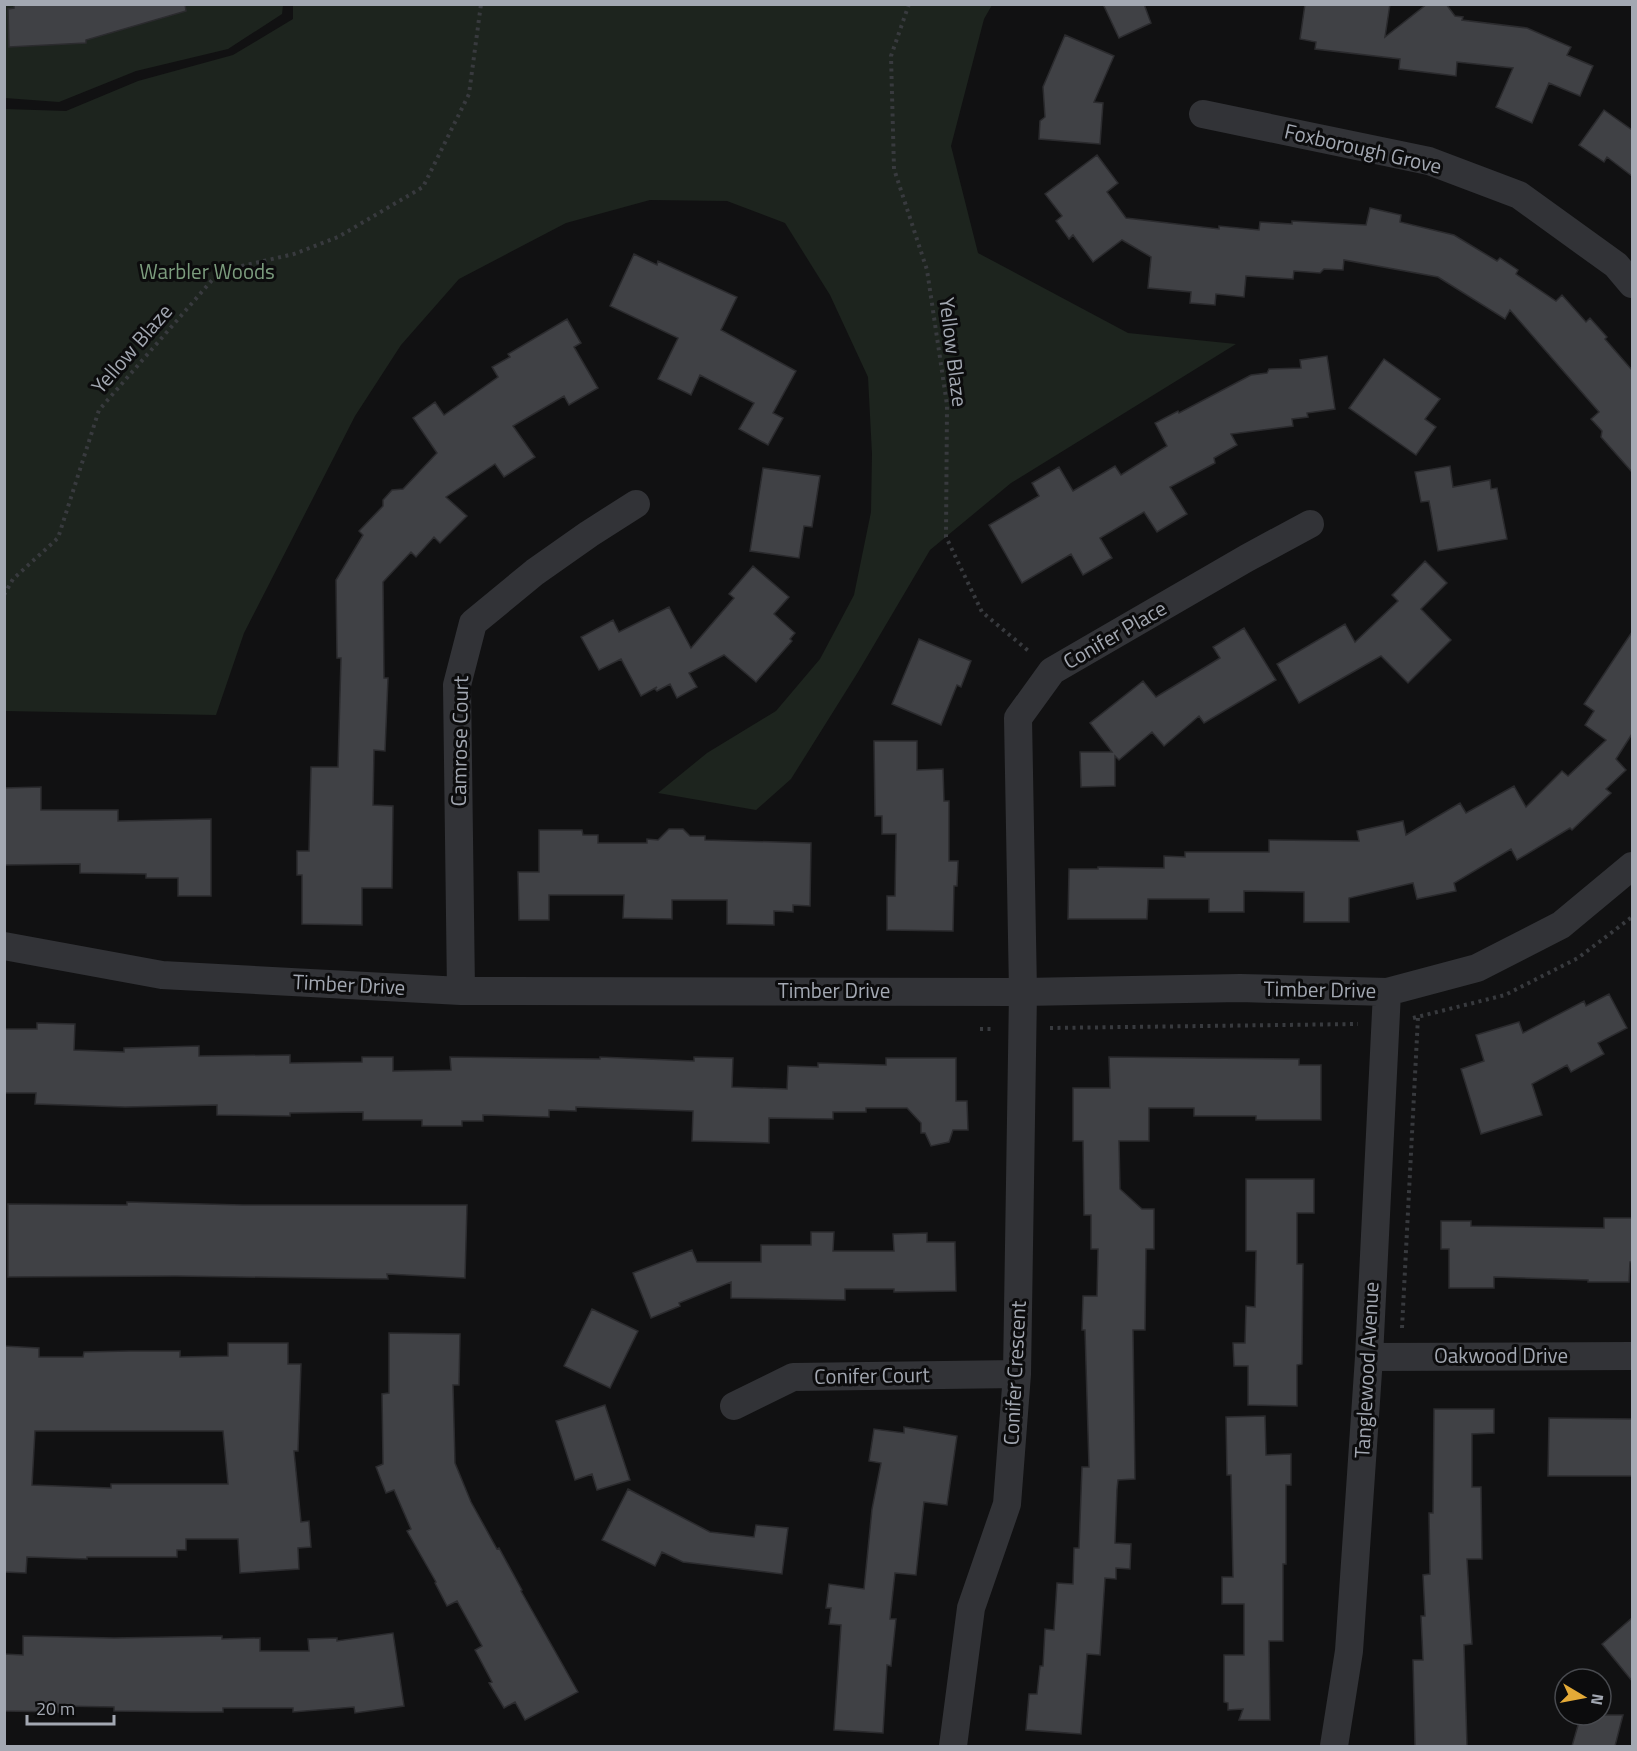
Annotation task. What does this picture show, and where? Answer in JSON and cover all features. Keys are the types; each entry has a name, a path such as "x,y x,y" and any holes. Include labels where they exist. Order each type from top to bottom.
{"street":[{"name":"Foxborough Grove","path":"1203,114 1429,161 1519,195 1616,265 1632,284"},
{"name":"Camrose Court","path":"461,991 457,685 473,623 535,572 636,504"},
{"name":"Conifer Place","path":"1023,992 1017,781 1018,718 1052,671 1310,524"},
{"name":"Timber Drive","path":"4,946 162,975 461,991 1023,992 1240,988 1387,992 1477,968 1561,926 1632,866"},
{"name":"Conifer Crescent","path":"952,1746 971,1608 1007,1504 1017,1374 1023,992"},
{"name":"Tanglewood Avenue","path":"1334,1746 1349,1651 1369,1357 1387,992"},
{"name":"Oakwood Drive","path":"1369,1357 1632,1356"},
{"name":"Conifer Court","path":"734,1406 793,1377 1017,1374"}],"path":[{"name":"Yellow Blaze","path":"4,595 13,579 58,538 99,410 220,271 294,254 338,237 423,187 469,94 481,4"},
{"name":"Yellow Blaze","path":"909,4 891,56 894,169 927,270 947,405 946,537 982,612 1052,671"}],"green space":[{"path":"4,5 283,5 282,14 228,49 136,71 59,102 5,98"},
{"name":"Warbler Woods","path":"293,5 992,5 984,19 951,146 978,253 1128,333 1236,344 1011,483 930,550 791,779 756,810 658,793 707,753 776,711 820,659 854,595 871,512 872,454 868,377 830,295 785,223 727,201 650,200 566,223 459,279 401,345 355,416 244,633 216,715 5,711 5,109 66,111 138,81 233,55 293,19"}],"building":[{"path":"14,4 185,4 186,11 86,40 86,43 9,47 8,9 14,8"},
{"path":"1103,4 1144,4 1151,23 1119,38"},
{"path":"1305,4 1390,4 1385,37 1427,4 1446,4 1455,16 1463,17 1462,20 1527,28 1571,47 1567,55 1593,66 1580,96 1549,83 1532,123 1496,107 1513,68 1457,62 1456,76 1399,69 1400,59 1315,49 1316,42 1300,39"},
{"path":"1065,35 1114,56 1094,102 1103,103 1100,144 1039,139 1040,121 1045,117 1043,87"},
{"path":"1604,110 1632,130 1632,176 1607,157 1604,162 1579,145"},
{"path":"1097,155 1118,183 1107,192 1126,218 1219,229 1219,226 1259,230 1260,222 1292,224 1292,221 1366,225 1370,208 1401,215 1400,222 1454,235 1497,261 1500,258 1518,270 1516,274 1556,301 1562,295 1586,322 1590,318 1632,370 1632,472 1601,437 1602,431 1591,419 1599,412 1510,310 1505,319 1438,277 1344,260 1343,270 1324,269 1320,273 1294,271 1293,279 1246,276 1244,297 1216,294 1215,305 1190,303 1191,292 1148,288 1151,257 1122,240 1093,262 1073,235 1069,239 1056,221 1062,216 1045,194"},
{"path":"634,254 657,265 658,261 737,297 721,330 796,371 773,413 783,418 768,445 739,429 754,403 700,375 691,395 658,379 678,338 610,306"},
{"path":"567,319 581,343 574,347 598,388 569,405 564,396 513,426 535,457 504,477 495,464 446,497 467,516 440,543 434,537 416,557 411,552 383,582 384,678 388,678 385,751 374,750 373,805 393,806 392,888 362,888 362,925 302,924 302,875 297,875 297,851 309,851 311,767 338,767 341,658 337,658 336,580 363,535 359,531 383,506 383,500 392,490 403,489 437,453 413,418 435,402 444,415 498,377 492,367 510,357 508,354"},
{"path":"1327,356 1335,409 1307,413 1308,417 1292,419 1293,426 1231,434 1237,445 1214,458 1215,463 1170,487 1187,514 1157,532 1144,512 1100,538 1112,558 1083,575 1071,554 1022,583 989,525 1039,496 1032,483 1059,467 1073,491 1115,466 1121,475 1167,446 1155,423 1251,375 1267,373 1269,369 1301,368 1300,360"},
{"path":"1384,359 1440,399 1425,419 1436,427 1416,455 1349,408"},
{"path":"1450,466 1453,487 1490,480 1491,489 1497,488 1507,539 1438,551 1429,501 1421,502 1415,472"},
{"path":"763,468 820,476 812,527 804,526 799,558 750,551"},
{"path":"1425,561 1447,583 1421,609 1451,640 1408,683 1381,656 1299,703 1277,664 1345,624 1355,642 1398,601 1392,595"},
{"path":"753,566 789,597 774,614 795,633 790,639 792,641 756,682 724,655 689,673 697,687 677,698 670,684 657,691 655,689 657,687 641,696 621,659 599,670 581,637 613,620 619,632 669,607 691,648 734,598 729,594"},
{"path":"1244,628 1276,680 1204,723 1199,716 1164,746 1152,732 1119,760 1115,756 1115,786 1081,787 1080,752 1112,752 1090,723 1143,681 1156,697 1220,658 1213,647"},
{"path":"1632,632 1632,734 1616,759 1626,770 1606,789 1611,793 1572,830 1570,828 1517,860 1511,849 1454,883 1456,891 1417,899 1413,883 1349,898 1349,922 1304,922 1304,892 1244,891 1244,912 1209,912 1209,899 1148,899 1147,919 1068,919 1069,869 1164,868 1164,856 1185,857 1185,852 1269,852 1269,840 1359,841 1357,831 1403,821 1406,835 1460,803 1466,813 1514,786 1526,807 1562,771 1568,776 1606,740 1585,725 1594,711 1584,704"},
{"path":"919,639 971,661 961,687 957,685 941,725 892,704"},
{"path":"874,741 917,741 917,770 943,769 944,801 949,801 949,861 958,861 957,886 954,886 953,931 887,930 887,896 895,896 896,834 882,834 882,816 875,816"},
{"path":"41,787 41,810 118,810 118,821 211,819 211,896 178,896 178,878 146,878 146,874 80,873 80,864 4,865 4,788"},
{"path":"669,829 683,829 690,836 705,836 705,840 811,843 810,906 793,905 793,912 774,911 774,925 727,924 727,900 672,900 672,919 623,918 624,895 549,895 549,920 519,920 518,872 539,872 539,830 582,830 583,835 598,835 598,843 647,843 647,839 658,840"},
{"path":"1609,994 1627,1028 1598,1043 1604,1054 1571,1072 1567,1065 1532,1084 1542,1115 1481,1134 1461,1069 1484,1061 1476,1035 1519,1022 1523,1033 1584,1001 1586,1006"},
{"path":"37,1023 75,1024 74,1050 124,1052 124,1048 199,1046 199,1056 290,1055 290,1063 362,1062 362,1057 393,1057 393,1071 451,1070 450,1057 600,1059 600,1057 694,1061 694,1057 733,1058 732,1087 787,1089 788,1066 818,1067 818,1063 886,1065 886,1058 956,1058 956,1101 967,1101 968,1130 953,1130 949,1142 931,1146 925,1133 921,1133 921,1123 907,1108 866,1108 866,1112 833,1112 833,1119 769,1118 769,1143 692,1141 693,1111 576,1107 576,1111 549,1110 549,1117 483,1115 483,1121 462,1121 462,1126 422,1126 422,1120 363,1120 363,1112 290,1113 290,1116 217,1115 217,1105 125,1107 35,1104 36,1093 4,1093 4,1029 37,1029"},
{"path":"1109,1057 1299,1059 1299,1065 1321,1065 1321,1120 1256,1120 1256,1116 1194,1116 1194,1108 1149,1108 1149,1141 1119,1141 1120,1189 1142,1209 1154,1209 1154,1249 1146,1249 1145,1330 1133,1330 1135,1479 1118,1480 1117,1489 1115,1543 1131,1544 1130,1569 1116,1568 1116,1579 1105,1578 1100,1655 1087,1654 1081,1734 1026,1730 1029,1694 1037,1694 1040,1666 1043,1666 1045,1629 1054,1630 1057,1583 1073,1584 1074,1548 1079,1548 1082,1467 1089,1467 1085,1330 1082,1330 1083,1296 1097,1296 1098,1249 1091,1249 1091,1215 1084,1215 1083,1141 1073,1141 1073,1088 1110,1088"},
{"path":"1246,1179 1314,1179 1314,1213 1297,1213 1297,1264 1303,1264 1302,1364 1297,1365 1297,1406 1248,1405 1248,1366 1234,1366 1233,1343 1245,1343 1246,1306 1255,1307 1256,1251 1246,1251"},
{"path":"127,1202 243,1205 467,1205 465,1278 387,1274 388,1279 176,1276 8,1277 8,1204 127,1205"},
{"path":"1604,1218 1632,1218 1632,1262 1630,1262 1629,1282 1494,1277 1494,1288 1449,1288 1449,1249 1441,1249 1441,1221 1471,1221 1471,1226 1604,1228"},
{"path":"811,1232 834,1232 833,1251 894,1251 893,1234 927,1233 927,1242 955,1242 956,1291 894,1292 894,1289 845,1289 845,1300 731,1298 731,1282 679,1303 680,1306 651,1318 633,1273 692,1250 697,1262 761,1262 761,1245 811,1245"},
{"path":"592,1309 638,1331 610,1388 564,1366"},
{"path":"389,1333 460,1334 459,1385 453,1385 455,1463 471,1502 497,1549 499,1548 578,1692 525,1720 515,1702 504,1708 489,1683 492,1682 475,1650 482,1646 457,1601 447,1606 407,1531 411,1529 394,1490 386,1493 376,1467 383,1464 382,1394 389,1393"},
{"path":"228,1343 288,1343 288,1364 301,1364 298,1451 294,1451 301,1522 309,1521 311,1547 298,1548 299,1569 240,1573 238,1539 186,1539 186,1550 177,1550 177,1557 87,1557 87,1559 27,1557 26,1573 4,1572 4,1346 39,1348 39,1357 83,1357 84,1352 129,1351 180,1351 180,1357 228,1356","holes":["35,1431 223,1431 228,1484 111,1484 111,1488 32,1485"]},
{"path":"605,1405 630,1480 597,1490 592,1474 575,1480 556,1421"},
{"path":"1434,1409 1494,1409 1494,1433 1472,1434 1472,1487 1481,1487 1482,1559 1467,1559 1472,1644 1464,1645 1467,1746 1415,1746 1413,1660 1423,1660 1421,1616 1425,1616 1423,1575 1430,1574 1429,1513 1433,1513"},
{"path":"1265,1416 1266,1455 1291,1454 1291,1485 1286,1485 1283,1641 1269,1641 1270,1720 1239,1720 1243,1709 1228,1710 1228,1703 1224,1702 1224,1655 1244,1655 1244,1604 1222,1604 1222,1577 1233,1577 1231,1475 1227,1475 1226,1417"},
{"path":"1549,1418 1632,1419 1632,1476 1548,1476"},
{"path":"904,1427 957,1436 947,1505 924,1502 916,1575 895,1573 890,1619 896,1619 891,1666 887,1665 883,1733 834,1730 841,1625 829,1624 831,1608 826,1608 829,1584 864,1589 872,1509 881,1463 869,1461 874,1429 904,1433"},
{"path":"628,1489 710,1532 754,1537 756,1525 788,1528 782,1574 683,1562 662,1552 655,1566 602,1540"},
{"path":"1632,1618 1632,1681 1602,1644"},
{"path":"393,1633 404,1706 355,1713 354,1707 293,1712 293,1708 223,1708 223,1712 191,1712 114,1711 114,1707 59,1706 59,1712 4,1711 4,1654 23,1655 23,1636 114,1638 222,1636 222,1639 260,1638 260,1651 309,1651 308,1639 337,1638 337,1641"},
{"path":"1613,1715 1623,1715 1615,1746 1572,1746 1578,1727 1613,1727"}]}
